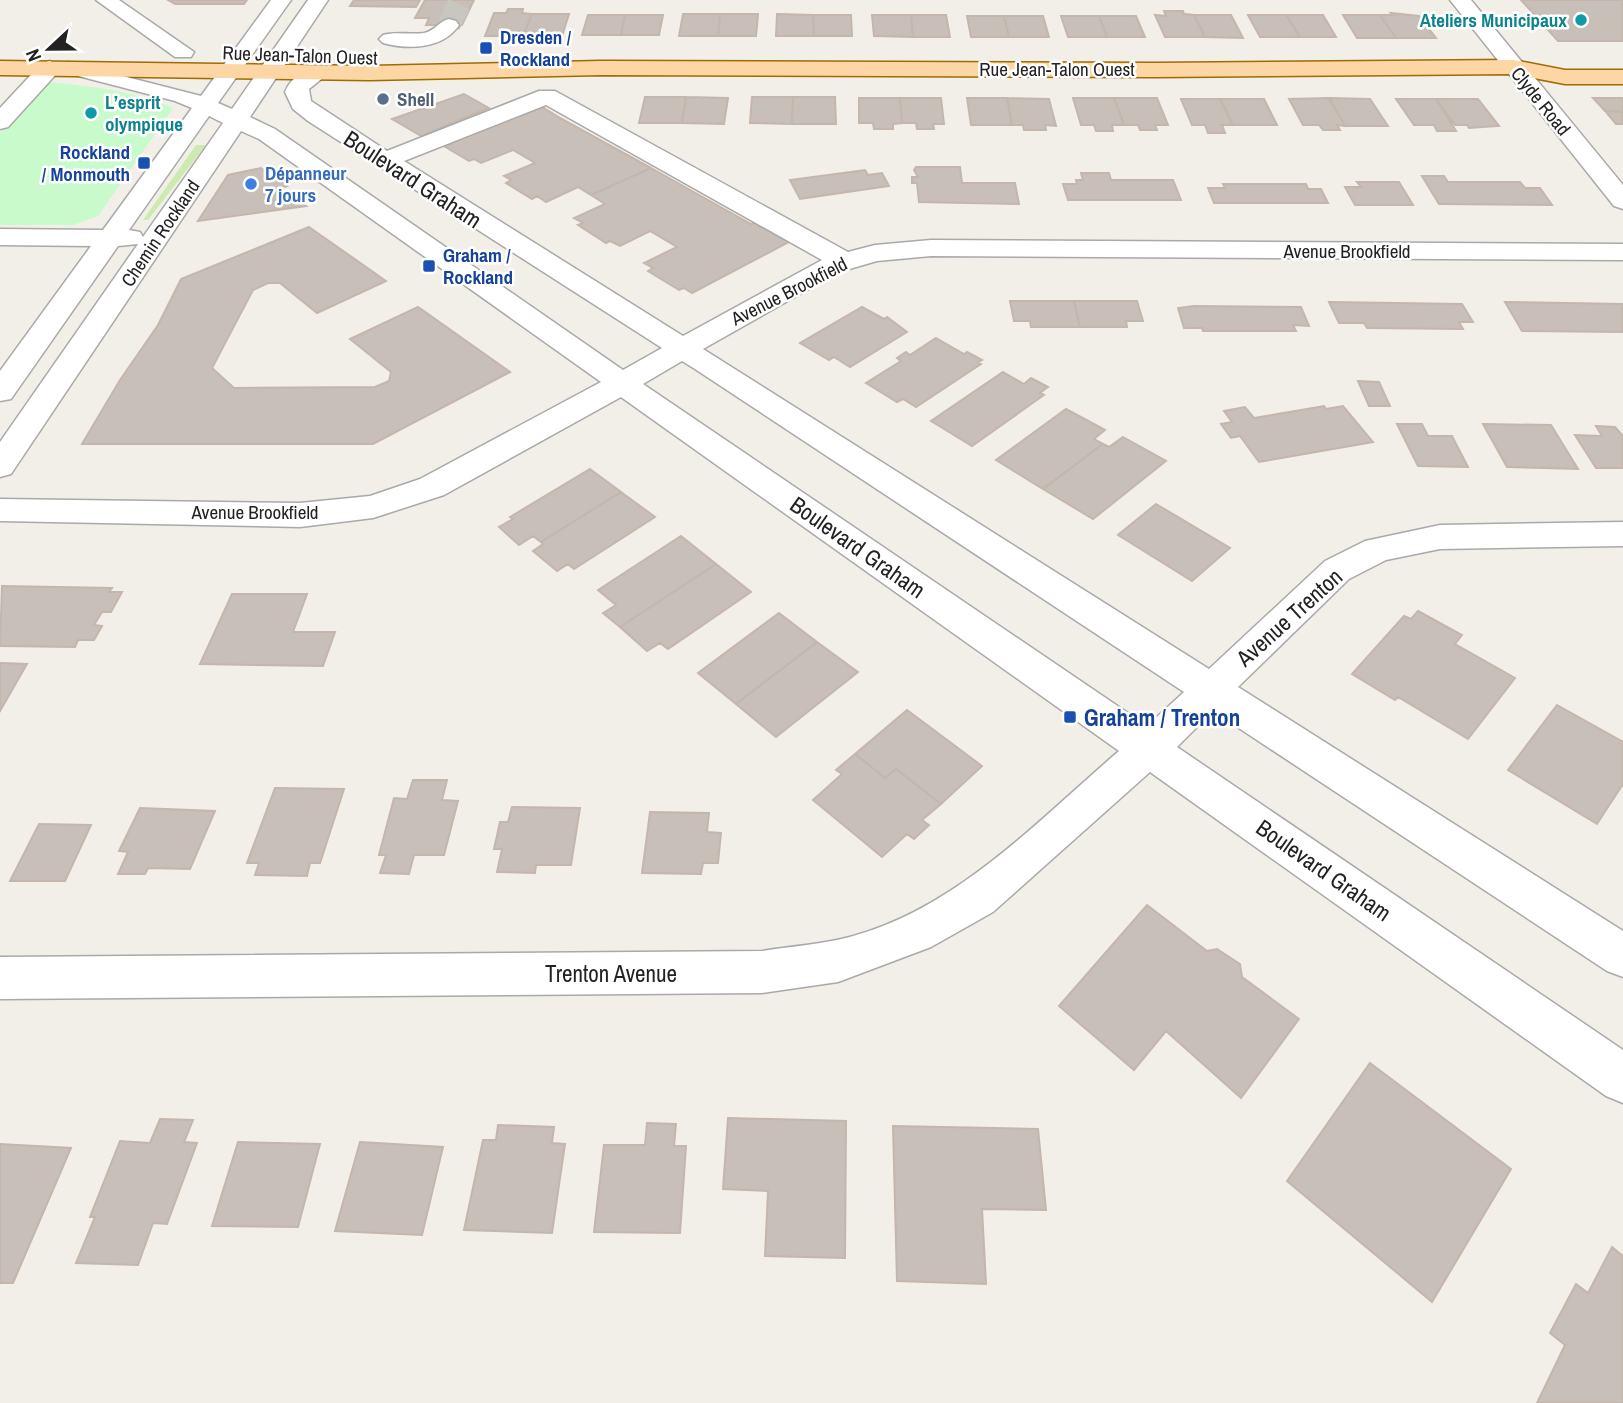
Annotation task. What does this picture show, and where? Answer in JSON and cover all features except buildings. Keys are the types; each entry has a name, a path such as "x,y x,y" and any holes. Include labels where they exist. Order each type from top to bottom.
{"main road":[{"name":"Rue Jean-Talon Ouest","path":"11,47 183,52 238,62"},
{"name":"Rue Jean-Talon Ouest","path":"1513,67 1545,56 1623,57"},
{"name":"Rue Jean-Talon Ouest","path":"0,68 59,69 238,62 601,68 1156,70 1513,67 1565,77 1623,77"},
{"name":"Rue Jean-Talon Ouest","path":"276,63 318,73 601,68"}],"street":[{"path":"106,0 183,52"},
{"name":"Chemin Rockland","path":"0,392 281,0"},
{"name":"Chemin Rockland","path":"0,466 318,0"},
{"name":"Clyde Road","path":"1460,0 1623,201"},
{"path":"390,39 433,38 442,35 449,25"},
{"path":"0,122 59,69"},
{"name":"Boulevard Graham","path":"59,69 153,87 238,120 254,146 292,150 622,383 1623,1079"},
{"name":"Boulevard Graham","path":"318,73 299,85 296,92 300,104 316,116 1623,956"},
{"path":"383,161 547,96 842,260"},
{"path":"206,166 316,116"},
{"path":"0,237 156,239"},
{"name":"Avenue Brookfield","path":"0,510 300,515 373,507 432,486 842,260 875,253 931,248 1623,252"},
{"name":"Avenue Trenton","path":"1150,748 1337,570 1377,551 1440,537 1623,534"},
{"name":"Trenton Avenue","path":"0,978 762,972 838,961 915,933 978,898 1150,748"}],"green space":[{"path":"43,82 110,90 173,108 98,216 73,225 0,225 0,133"},
{"path":"196,145 206,145 148,220 143,220"}],"tunnel":[{"path":"449,25 461,0"}],"place":[{"name":"Ateliers Municipaux","path":"1581,20"},
{"name":"Dresden / Rockland","path":"486,48"},
{"name":"Shell","path":"383,99"},
{"name":"L’esprit olympique","path":"91,113"},
{"name":"Rockland / Monmouth","path":"144,163"},
{"name":"Dépanneur 7 jours","path":"251,184"},
{"name":"Graham / Rockland","path":"429,266"},
{"name":"Graham / Trenton","path":"1070,717"}]}
